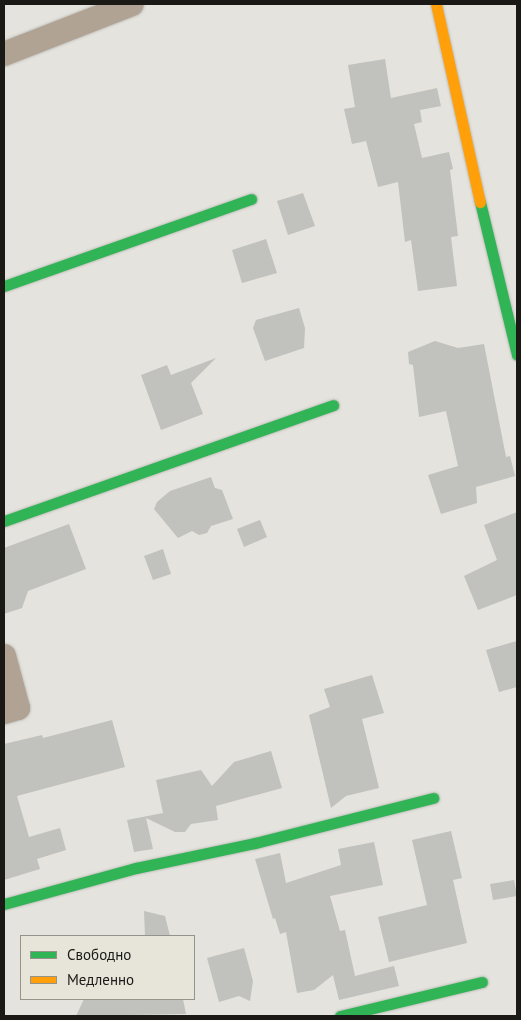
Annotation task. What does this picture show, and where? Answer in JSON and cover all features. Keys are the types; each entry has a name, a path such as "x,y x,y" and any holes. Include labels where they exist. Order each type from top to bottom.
{"street":[{"path":"4,54 132,4"},
{"path":"436,4 494,266 517,355"},
{"path":"4,286 251,199"},
{"path":"4,521 333,405"},
{"path":"4,656 18,708 4,712"},
{"path":"4,904 136,868 255,843 433,798"},
{"path":"340,1016 482,982"}],"building":[{"path":"385,59 391,98 437,88 441,106 420,110 422,122 414,124 422,158 449,152 453,169 450,170 458,236 451,237 457,286 418,291 411,240 405,242 398,182 378,187 366,141 352,144 344,109 355,107 348,65"},
{"path":"303,193 315,226 288,235 277,201"},
{"path":"266,239 277,273 242,283 232,250"},
{"path":"299,308 305,328 304,348 265,361 253,328 256,320"},
{"path":"435,341 458,348 484,344 506,457 510,456 515,476 476,487 477,503 441,514 428,475 458,466 446,411 419,417 413,365 409,364 408,352"},
{"path":"216,358 191,383 203,414 161,430 141,375 167,365 171,375"},
{"path":"211,477 215,488 222,490 233,519 211,526 207,533 199,535 192,531 178,538 154,509 157,502 170,491"},
{"path":"517,512 517,595 478,610 464,576 497,560 484,525"},
{"path":"260,520 267,537 244,547 237,529"},
{"path":"69,524 86,569 28,591 22,608 4,614 4,548"},
{"path":"163,549 171,574 153,580 144,556"},
{"path":"517,641 517,687 499,692 486,650"},
{"path":"372,675 384,713 362,719 379,788 346,796 331,808 309,715 330,707 324,689"},
{"path":"112,720 125,767 17,796 29,837 60,828 66,850 37,859 40,869 4,880 4,744 42,735 43,738"},
{"path":"271,751 282,788 216,806 218,820 191,824 185,832 175,832 146,818 153,849 134,852 127,820 163,813 156,780 201,770 212,786 234,762"},
{"path":"451,831 462,878 453,880 467,943 389,962 378,917 427,905 412,840"},
{"path":"374,842 383,885 330,896 340,931 345,930 355,976 394,966 399,986 339,1000 333,975 314,990 297,993 286,932 280,934 275,918 273,919 255,859 280,853 286,883 341,865 338,849"},
{"path":"514,880 517,896 493,900 490,884"},
{"path":"144,911 165,916 170,935 145,935"},
{"path":"244,948 253,981 250,1001 239,996 219,1002 207,958"},
{"path":"84,1000 183,1000 186,1014 76,1016"}],"traffic: fast":[{"path":"4,286 251,199"},
{"path":"480,202 517,355"},
{"path":"4,521 333,405"},
{"path":"4,904 136,868 255,843 433,798"},
{"path":"340,1016 482,982"}],"traffic: slow":[{"path":"436,4 480,202"}]}
